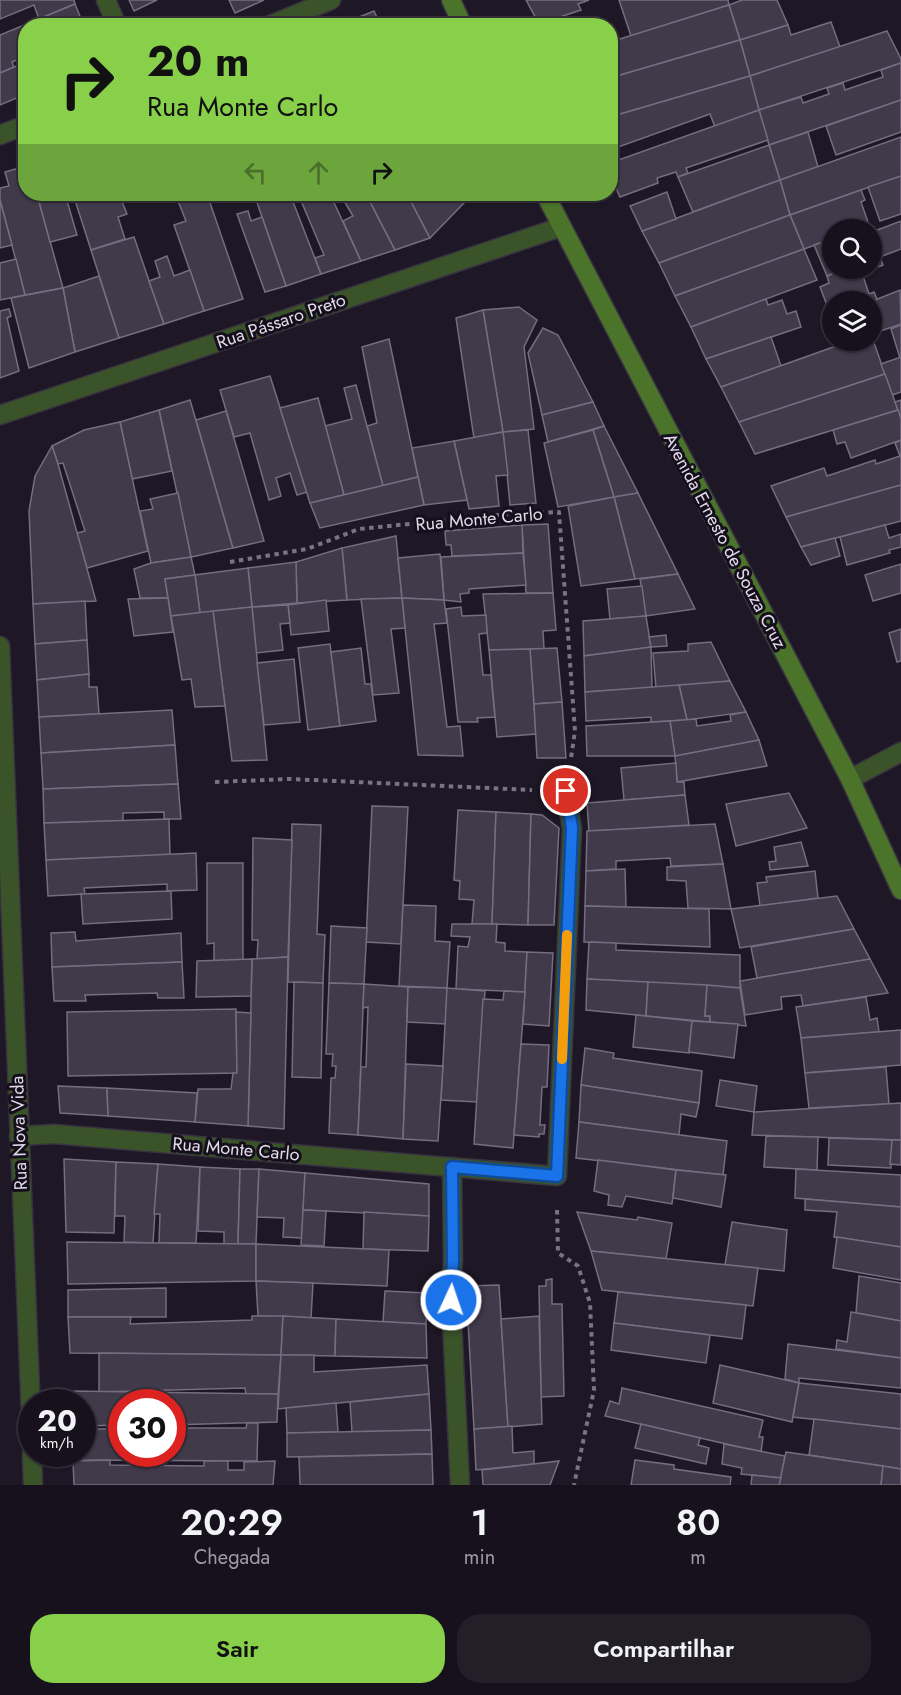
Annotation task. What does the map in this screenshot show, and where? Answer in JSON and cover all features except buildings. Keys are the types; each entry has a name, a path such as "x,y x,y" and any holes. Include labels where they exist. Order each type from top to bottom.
{"street":[{"path":"106,0 114,18"},
{"path":"287,18 331,0"},
{"path":"451,0 459,18"},
{"path":"0,135 18,127"},
{"name":"Avenida Ernesto de Souza Cruz","path":"548,201 850,779 901,890"},
{"name":"Rua Pássaro Preto","path":"0,415 561,227"},
{"name":"Rua Nova Vida","path":"0,646 30,1389"},
{"path":"850,779 901,752"},
{"path":"557,1176 572,828 566,791"},
{"name":"Rua Monte Carlo","path":"19,1136 54,1134 557,1176"},
{"path":"452,1167 451,1300 460,1485"},
{"path":"32,1467 33,1485"}],"path":[{"name":"Rua Monte Carlo","path":"230,562 308,549 359,529 509,514 559,512 575,731 566,791"},
{"path":"215,782 290,779 566,791"},
{"path":"557,1176 558,1253 578,1266 590,1304 594,1390 574,1485"}],"slow traffic":[{"path":"562,1059 567,935"}],"route":[{"path":"451,1300 452,1167 557,1176 572,828 566,791"}]}
